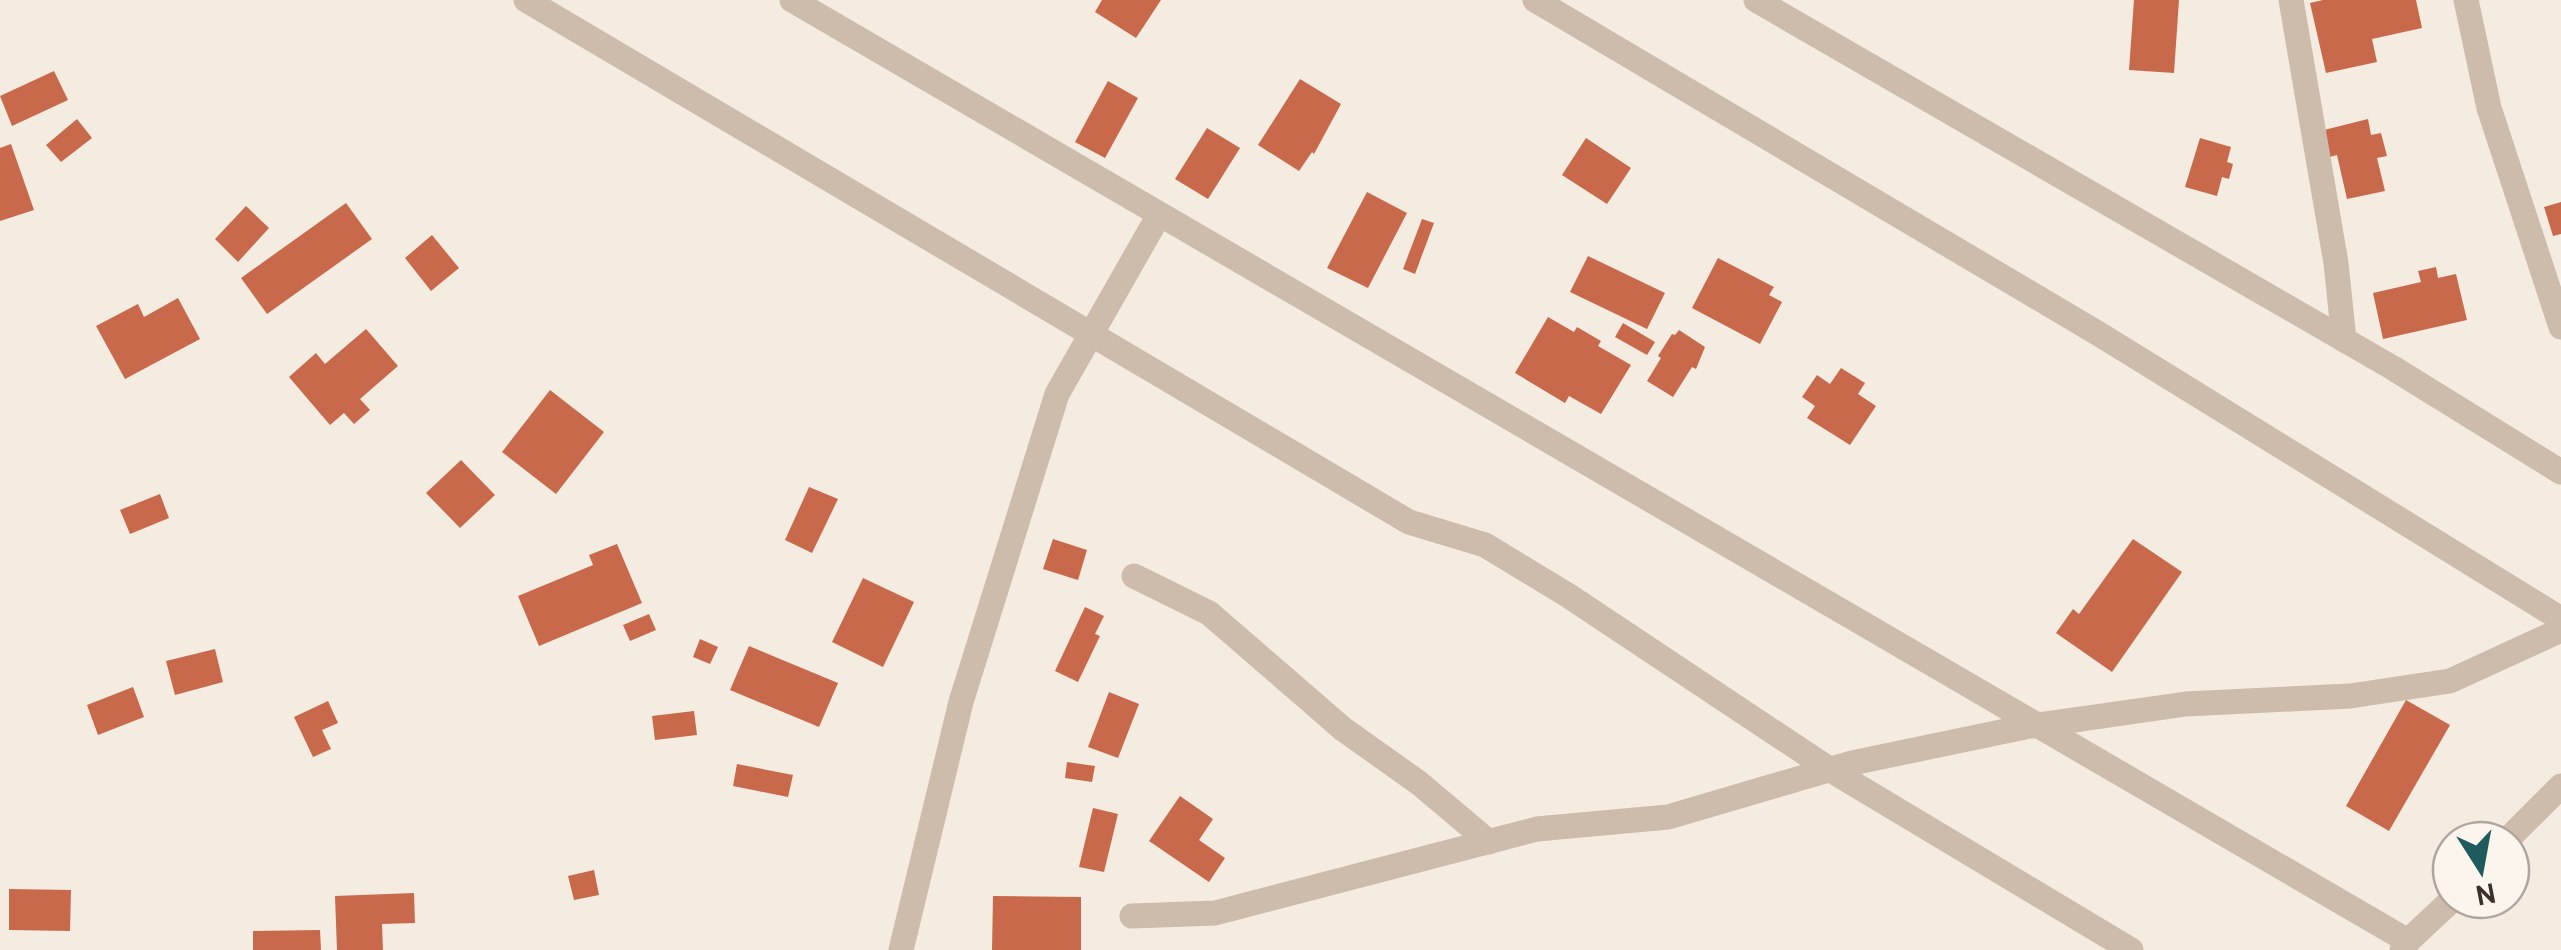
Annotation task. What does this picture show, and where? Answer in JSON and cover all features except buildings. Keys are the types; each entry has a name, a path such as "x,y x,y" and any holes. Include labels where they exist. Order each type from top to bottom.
{"street":[{"path":"526,0 1409,522 1485,544 1830,769 2131,950"},
{"path":"792,0 2040,725 2405,945 2431,920"},
{"path":"1535,0 2116,344 2561,618"},
{"path":"1756,0 2344,340 2561,472"},
{"path":"2291,0 2336,263 2344,340"},
{"path":"2466,0 2489,108 2561,327"},
{"path":"901,950 960,702 1057,394 1159,215"},
{"path":"1134,576 1208,613 1343,728 1419,783 1490,842"},
{"path":"1132,916 1215,913 1537,829 1668,817 1830,769 2040,725 2186,704 2350,696 2450,681 2561,630"},
{"path":"2527,820 2561,786"}]}
